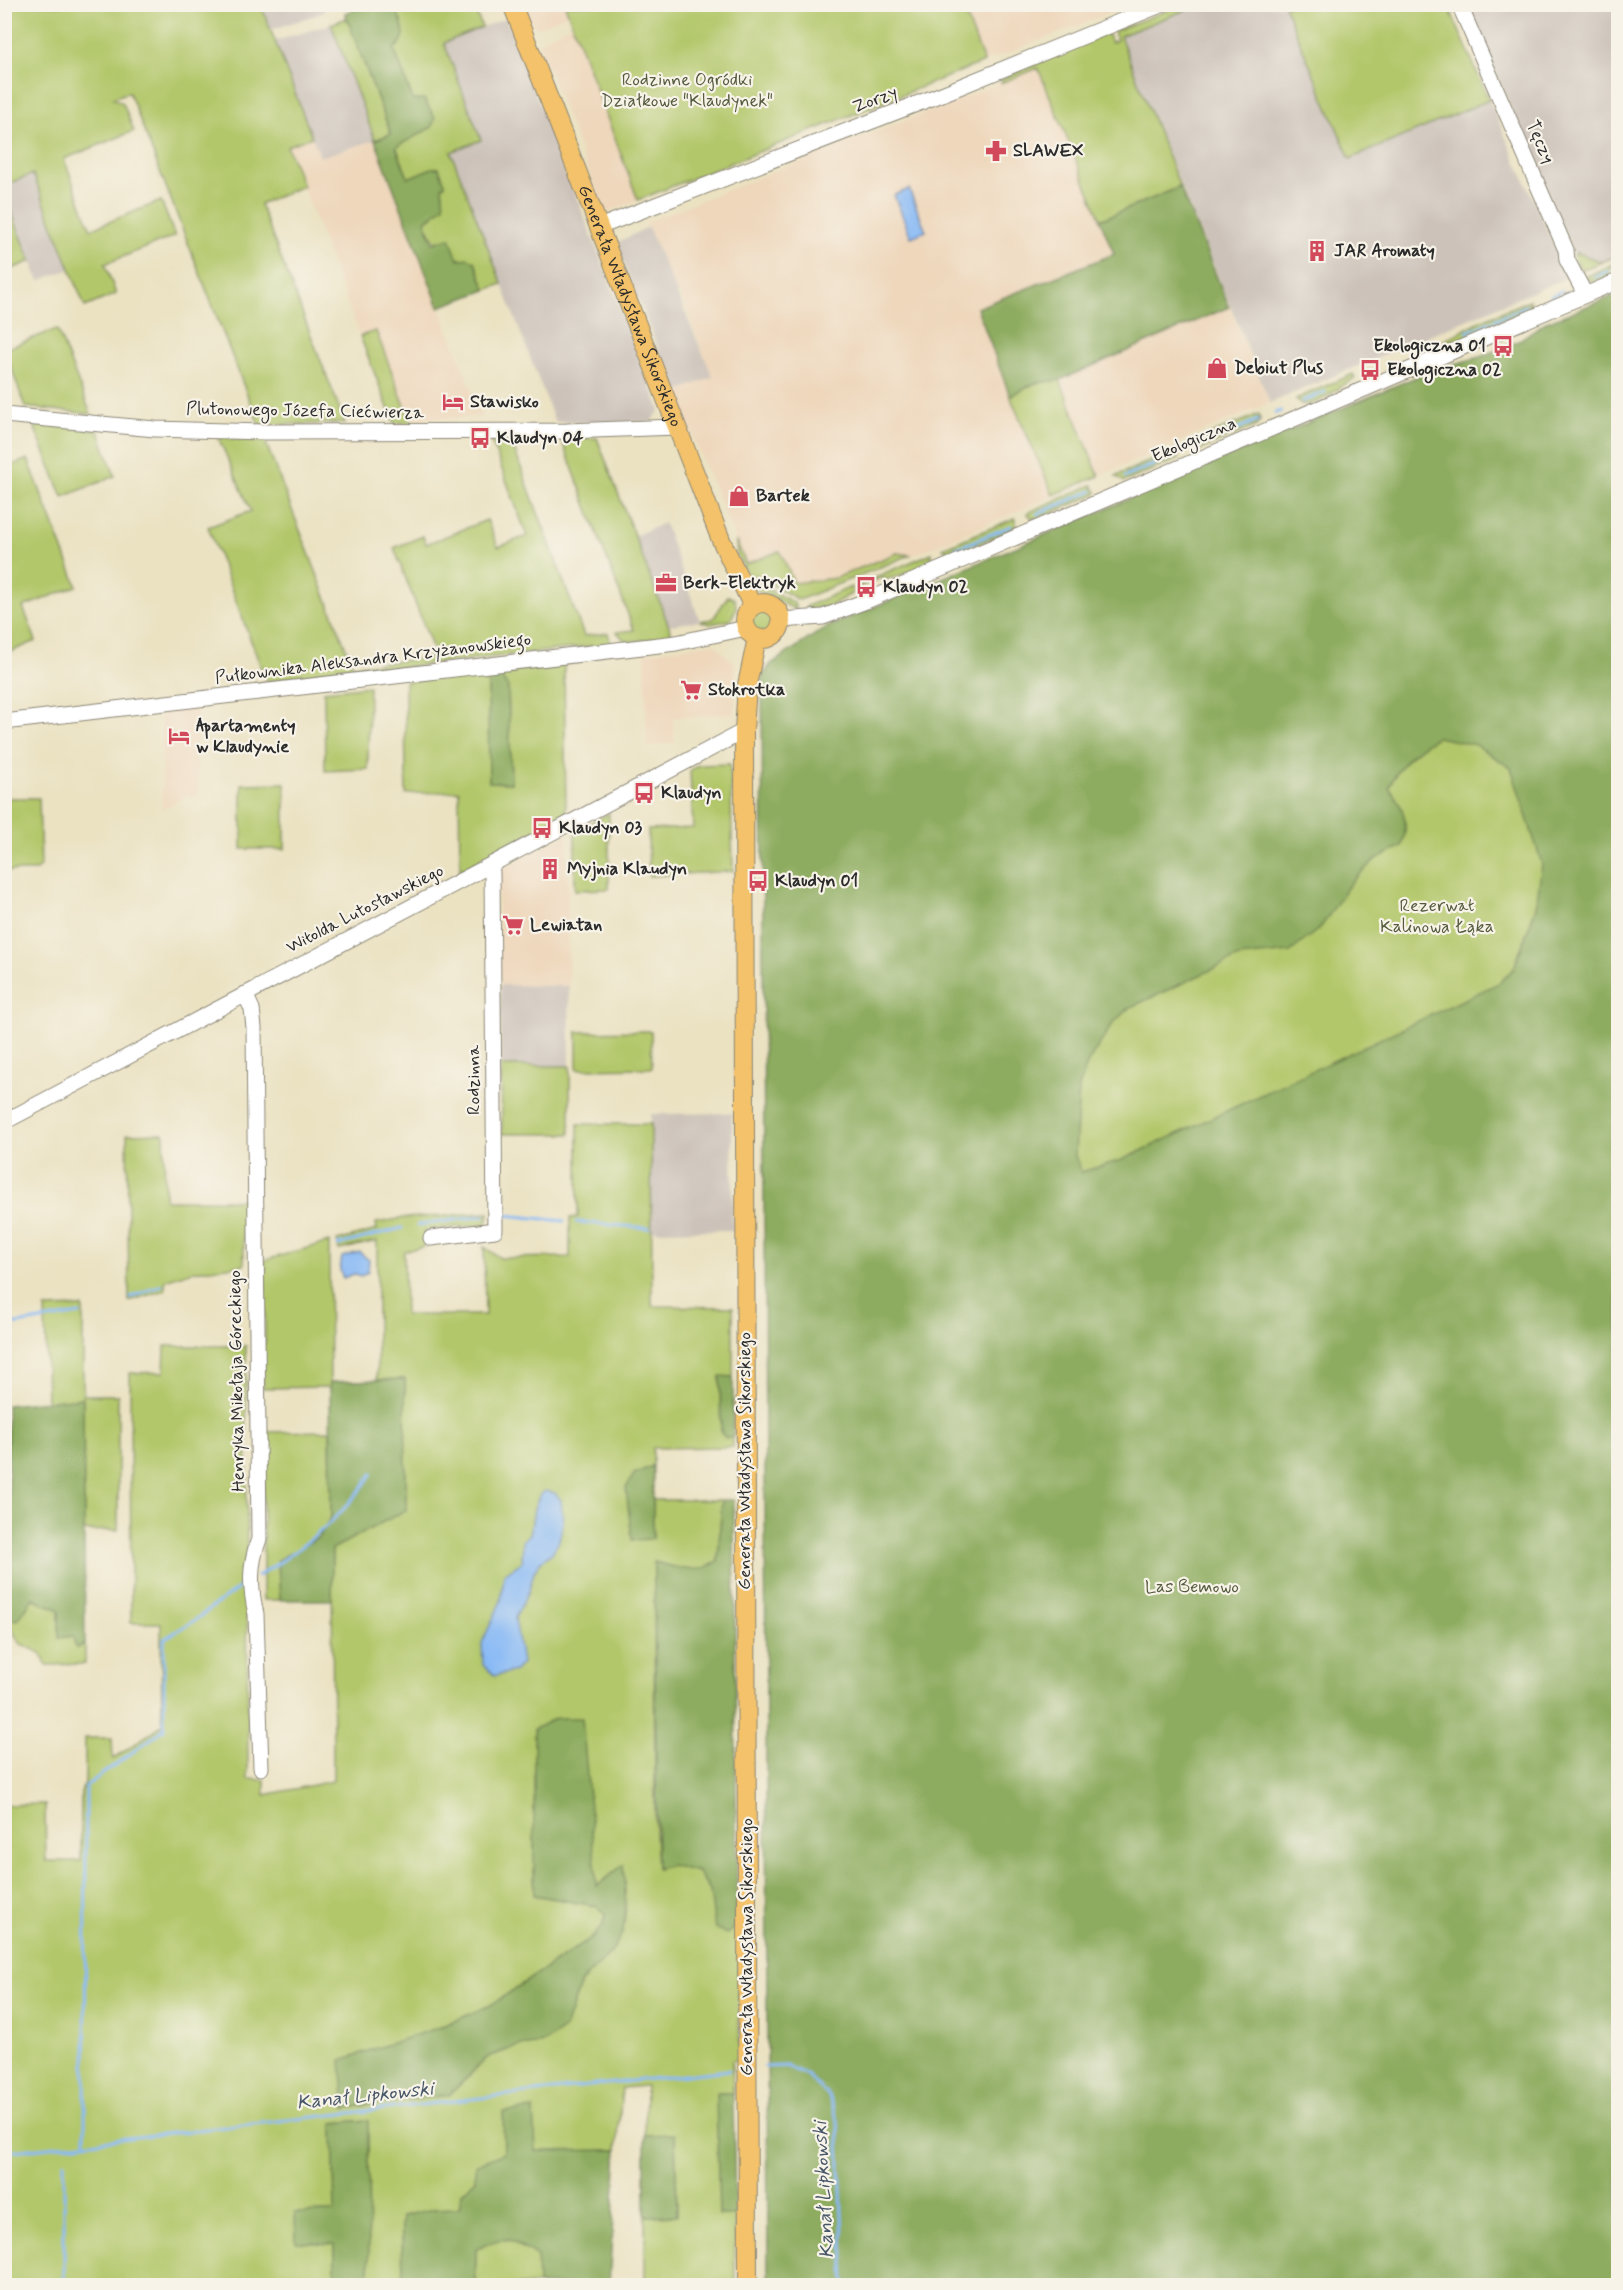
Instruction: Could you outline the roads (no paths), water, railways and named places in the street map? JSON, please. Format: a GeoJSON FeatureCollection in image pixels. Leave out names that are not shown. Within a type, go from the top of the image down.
{"type":"FeatureCollection","features":[{"type":"Feature","properties":{"kind":"main road","name":"Generała Władysława Sikorskiego"},"geometry":{"type":"LineString","coordinates":[[512,4],[721,540],[752,605]]}},
{"type":"Feature","properties":{"kind":"main road"},"geometry":{"type":"LineString","coordinates":[[769,603],[777,609],[781,620],[774,635],[768,639],[751,633],[745,616],[752,605],[769,603]]}},
{"type":"Feature","properties":{"kind":"main road","name":"Generała Władysława Sikorskiego"},"geometry":{"type":"LineString","coordinates":[[748,2286],[744,731],[751,633]]}},
{"type":"Feature","properties":{"kind":"street","name":"Zorzy"},"geometry":{"type":"LineString","coordinates":[[599,227],[937,96],[1163,4]]}},
{"type":"Feature","properties":{"kind":"street","name":"Tęczy"},"geometry":{"type":"LineString","coordinates":[[1459,4],[1566,250],[1567,260],[1585,294]]}},
{"type":"Feature","properties":{"kind":"street","name":"Ekologiczna"},"geometry":{"type":"LineString","coordinates":[[781,620],[823,617],[866,601],[1618,281]]}},
{"type":"Feature","properties":{"kind":"street","name":"Plutonowego Józefa Ciećwierza"},"geometry":{"type":"LineString","coordinates":[[4,415],[155,429],[264,432],[556,431],[677,427]]}},
{"type":"Feature","properties":{"kind":"street","name":"Pułkownika Aleksandra Krzyżanowskiego"},"geometry":{"type":"LineString","coordinates":[[4,722],[751,633]]}},
{"type":"Feature","properties":{"kind":"street","name":"Witolda Lutosławskiego"},"geometry":{"type":"LineString","coordinates":[[4,1122],[744,731]]}},
{"type":"Feature","properties":{"kind":"street","name":"Rodzinna"},"geometry":{"type":"LineString","coordinates":[[431,1238],[495,1230],[492,872],[489,867]]}},
{"type":"Feature","properties":{"kind":"street","name":"Henryka Mikołaja Góreckiego"},"geometry":{"type":"LineString","coordinates":[[245,994],[252,1009],[254,1028],[259,1539],[250,1568],[256,1614],[261,1768]]}},
{"type":"Feature","properties":{"kind":"water"},"geometry":{"type":"Polygon","coordinates":[[[909,189],[926,231],[911,237],[894,195],[909,189]]]}},
{"type":"Feature","properties":{"kind":"water"},"geometry":{"type":"Polygon","coordinates":[[[359,1252],[369,1260],[368,1272],[361,1276],[354,1274],[343,1278],[340,1270],[342,1257],[359,1252]]]}},
{"type":"Feature","properties":{"kind":"water"},"geometry":{"type":"Polygon","coordinates":[[[544,1491],[555,1493],[561,1500],[563,1522],[559,1541],[552,1553],[540,1562],[534,1572],[529,1591],[515,1618],[522,1663],[515,1671],[495,1676],[483,1665],[482,1643],[501,1601],[504,1574],[522,1562],[523,1540],[530,1534],[535,1506],[544,1491]]]}},
{"type":"Feature","properties":{"kind":"waterway"},"geometry":{"type":"LineString","coordinates":[[1595,277],[1608,271]]}},
{"type":"Feature","properties":{"kind":"waterway"},"geometry":{"type":"LineString","coordinates":[[1551,296],[1562,291]]}},
{"type":"Feature","properties":{"kind":"waterway"},"geometry":{"type":"LineString","coordinates":[[1467,332],[1526,306]]}},
{"type":"Feature","properties":{"kind":"waterway"},"geometry":{"type":"LineString","coordinates":[[1303,401],[1325,392]]}},
{"type":"Feature","properties":{"kind":"waterway"},"geometry":{"type":"LineString","coordinates":[[1275,413],[1281,411]]}},
{"type":"Feature","properties":{"kind":"waterway"},"geometry":{"type":"LineString","coordinates":[[1199,445],[1258,420]]}},
{"type":"Feature","properties":{"kind":"waterway"},"geometry":{"type":"LineString","coordinates":[[1125,477],[1176,455]]}},
{"type":"Feature","properties":{"kind":"waterway"},"geometry":{"type":"LineString","coordinates":[[1037,514],[1092,491]]}},
{"type":"Feature","properties":{"kind":"waterway"},"geometry":{"type":"LineString","coordinates":[[955,549],[1011,526]]}},
{"type":"Feature","properties":{"kind":"waterway"},"geometry":{"type":"LineString","coordinates":[[505,1215],[564,1221]]}},
{"type":"Feature","properties":{"kind":"waterway"},"geometry":{"type":"LineString","coordinates":[[418,1225],[484,1216]]}},
{"type":"Feature","properties":{"kind":"waterway"},"geometry":{"type":"LineString","coordinates":[[576,1222],[649,1228]]}},
{"type":"Feature","properties":{"kind":"waterway"},"geometry":{"type":"LineString","coordinates":[[338,1245],[402,1228]]}},
{"type":"Feature","properties":{"kind":"waterway"},"geometry":{"type":"LineString","coordinates":[[131,1297],[162,1285]]}},
{"type":"Feature","properties":{"kind":"waterway"},"geometry":{"type":"LineString","coordinates":[[10,1325],[80,1314]]}},
{"type":"Feature","properties":{"kind":"waterway"},"geometry":{"type":"LineString","coordinates":[[258,1576],[321,1531],[348,1504],[372,1474]]}},
{"type":"Feature","properties":{"kind":"waterway"},"geometry":{"type":"LineString","coordinates":[[85,2143],[86,1786],[164,1729],[164,1639],[195,1620],[244,1584]]}},
{"type":"Feature","properties":{"kind":"waterway","name":"Kanał Lipkowski"},"geometry":{"type":"LineString","coordinates":[[765,2067],[786,2066],[807,2075],[828,2095],[838,2121],[845,2286]]}},
{"type":"Feature","properties":{"kind":"waterway","name":"Kanał Lipkowski"},"geometry":{"type":"LineString","coordinates":[[4,2152],[729,2070]]}},
{"type":"Feature","properties":{"kind":"waterway"},"geometry":{"type":"LineString","coordinates":[[64,2162],[64,2286]]}},
{"type":"Feature","properties":{"kind":"place","name":"SLAWEX"},"geometry":{"type":"Point","coordinates":[996,151]}},
{"type":"Feature","properties":{"kind":"place","name":"JAR Aromaty"},"geometry":{"type":"Point","coordinates":[1317,251]}},
{"type":"Feature","properties":{"kind":"place","name":"Ekologiczna 01"},"geometry":{"type":"Point","coordinates":[1503,346]}},
{"type":"Feature","properties":{"kind":"place","name":"Debiut Plus"},"geometry":{"type":"Point","coordinates":[1217,368]}},
{"type":"Feature","properties":{"kind":"place","name":"Ekologiczna 02"},"geometry":{"type":"Point","coordinates":[1370,370]}},
{"type":"Feature","properties":{"kind":"place","name":"Stawisko"},"geometry":{"type":"Point","coordinates":[453,402]}},
{"type":"Feature","properties":{"kind":"place","name":"Klaudyn 04"},"geometry":{"type":"Point","coordinates":[480,438]}},
{"type":"Feature","properties":{"kind":"place","name":"Bartek"},"geometry":{"type":"Point","coordinates":[739,496]}},
{"type":"Feature","properties":{"kind":"place","name":"Berk-Elektryk"},"geometry":{"type":"Point","coordinates":[666,583]}},
{"type":"Feature","properties":{"kind":"place","name":"Klaudyn 02"},"geometry":{"type":"Point","coordinates":[866,587]}},
{"type":"Feature","properties":{"kind":"place","name":"Stokrotka"},"geometry":{"type":"Point","coordinates":[691,690]}},
{"type":"Feature","properties":{"kind":"place","name":"Apartamenty w Klaudynie"},"geometry":{"type":"Point","coordinates":[179,736]}},
{"type":"Feature","properties":{"kind":"place","name":"Klaudyn"},"geometry":{"type":"Point","coordinates":[644,793]}},
{"type":"Feature","properties":{"kind":"place","name":"Klaudyn 03"},"geometry":{"type":"Point","coordinates":[542,828]}},
{"type":"Feature","properties":{"kind":"place","name":"Myjnia Klaudyn"},"geometry":{"type":"Point","coordinates":[550,869]}},
{"type":"Feature","properties":{"kind":"place","name":"Klaudyn 01"},"geometry":{"type":"Point","coordinates":[758,881]}},
{"type":"Feature","properties":{"kind":"place","name":"Lewiatan"},"geometry":{"type":"Point","coordinates":[513,925]}},
{"type":"Feature","properties":{"kind":"park label","name":"Rodzinne Ogródki Działkowe \"Klaudynek\""},"geometry":{"type":"Point","coordinates":[687,90]}},
{"type":"Feature","properties":{"kind":"park label","name":"Rezerwat Kalinowa Łąka"},"geometry":{"type":"Point","coordinates":[1437,916]}},
{"type":"Feature","properties":{"kind":"park label","name":"Las Bemowo"},"geometry":{"type":"Point","coordinates":[1192,1587]}}]}
